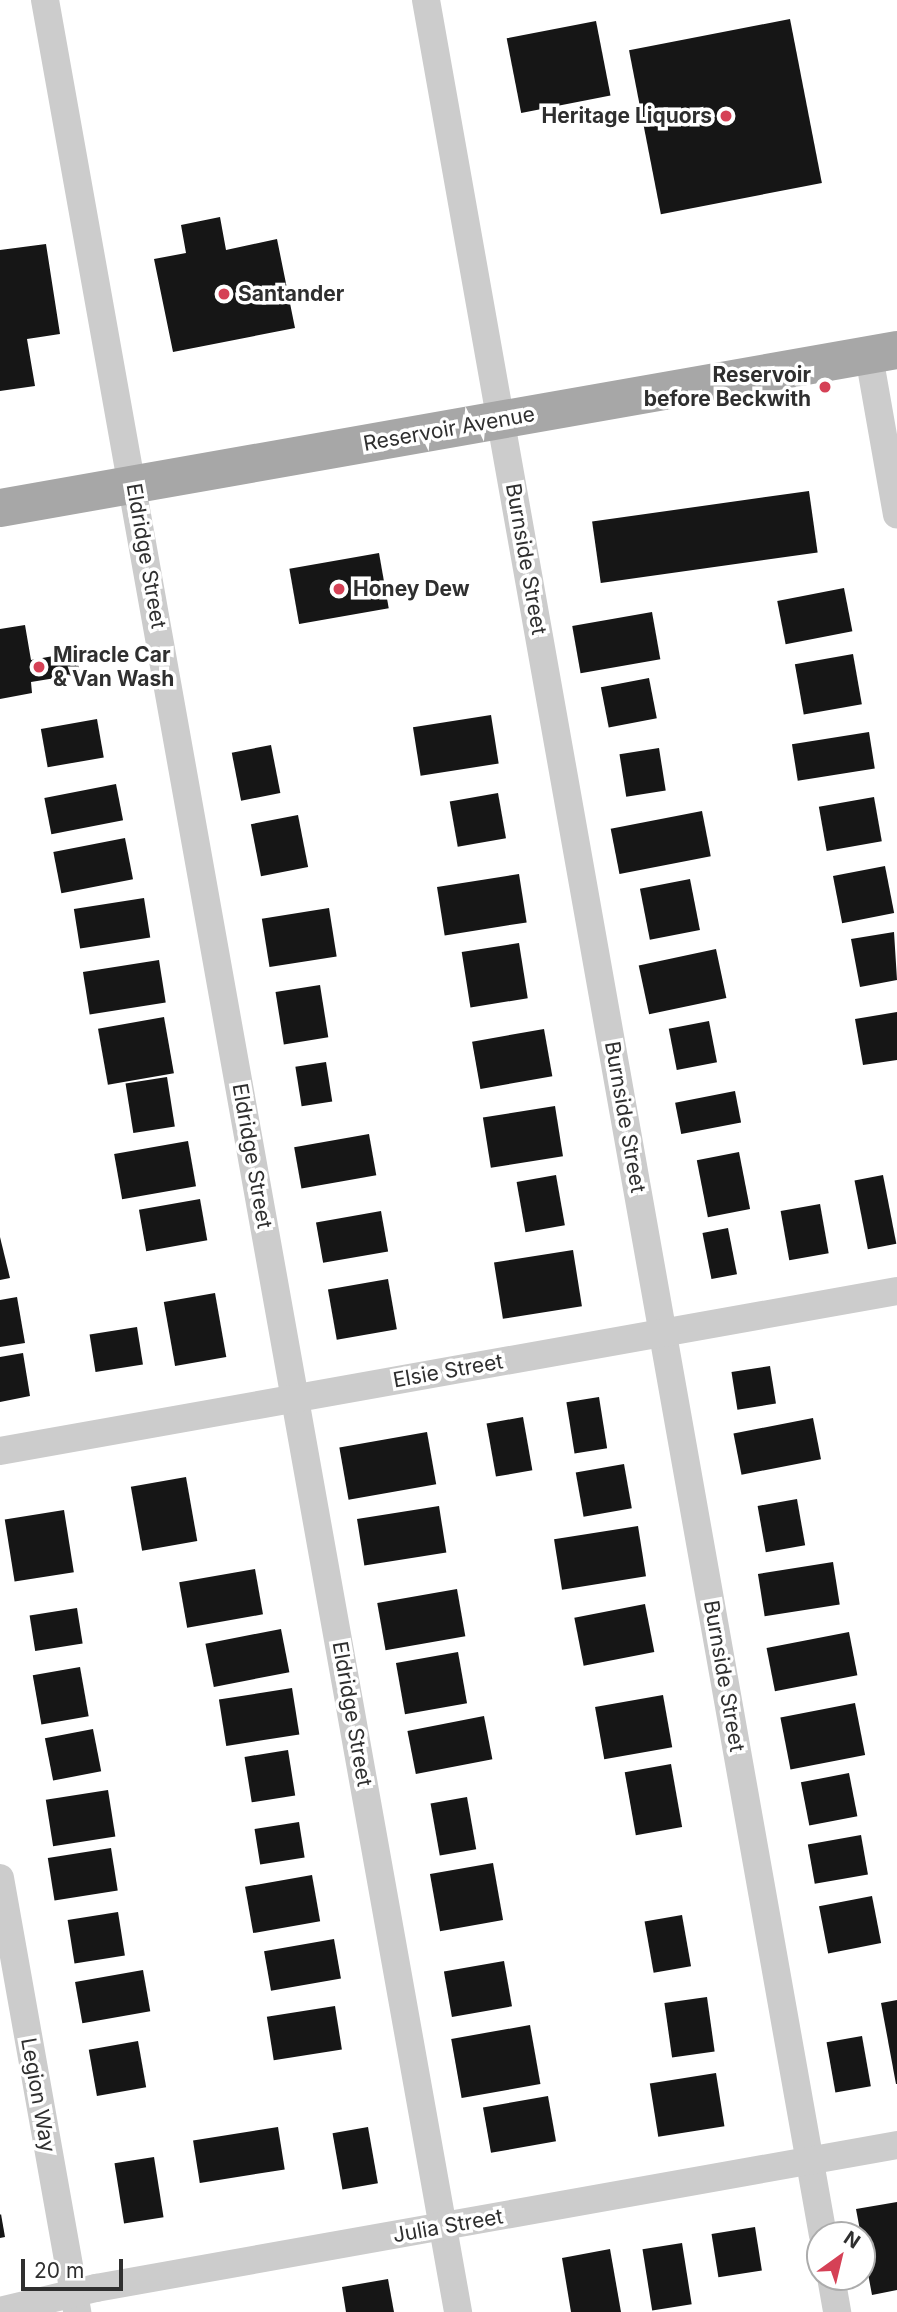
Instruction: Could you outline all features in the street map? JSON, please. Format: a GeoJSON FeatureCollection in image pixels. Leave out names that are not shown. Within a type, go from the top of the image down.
{"type":"FeatureCollection","features":[{"type":"Feature","properties":{"kind":"main road","name":"Reservoir Avenue"},"geometry":{"type":"LineString","coordinates":[[0,508],[883,353]]}},
{"type":"Feature","properties":{"kind":"street","name":"Eldridge Street"},"geometry":{"type":"LineString","coordinates":[[45,0],[458,2312]]}},
{"type":"Feature","properties":{"kind":"street","name":"Burnside Street"},"geometry":{"type":"LineString","coordinates":[[426,0],[821,2221]]}},
{"type":"Feature","properties":{"kind":"street"},"geometry":{"type":"LineString","coordinates":[[883,353],[897,515]]}},
{"type":"Feature","properties":{"kind":"street","name":"Elsie Street"},"geometry":{"type":"LineString","coordinates":[[0,1451],[897,1291]]}},
{"type":"Feature","properties":{"kind":"street","name":"Legion Way"},"geometry":{"type":"LineString","coordinates":[[0,1878],[75,2303]]}},
{"type":"Feature","properties":{"kind":"street","name":"Julia Street"},"geometry":{"type":"LineString","coordinates":[[0,2311],[75,2303],[443,2227],[897,2146]]}},
{"type":"Feature","properties":{"kind":"street"},"geometry":{"type":"LineString","coordinates":[[833,2291],[837,2312]]}},
{"type":"Feature","properties":{"kind":"building","name":"Heritage Liquors"},"geometry":{"type":"Polygon","coordinates":[[[790,19],[822,183],[661,214],[629,50],[790,19]]]}},
{"type":"Feature","properties":{"kind":"building"},"geometry":{"type":"Polygon","coordinates":[[[596,21],[611,96],[521,113],[507,38],[596,21]]]}},
{"type":"Feature","properties":{"kind":"building","name":"Santander"},"geometry":{"type":"Polygon","coordinates":[[[220,217],[226,250],[277,239],[295,328],[173,352],[154,259],[186,253],[181,225],[220,217]]]}},
{"type":"Feature","properties":{"kind":"building"},"geometry":{"type":"Polygon","coordinates":[[[46,244],[60,334],[27,339],[35,386],[0,391],[0,250],[46,244]]]}},
{"type":"Feature","properties":{"kind":"building"},"geometry":{"type":"Polygon","coordinates":[[[809,491],[818,552],[601,583],[592,521],[809,491]]]}},
{"type":"Feature","properties":{"kind":"building","name":"Honey Dew"},"geometry":{"type":"Polygon","coordinates":[[[379,553],[389,608],[299,624],[289,569],[379,553]]]}},
{"type":"Feature","properties":{"kind":"building"},"geometry":{"type":"Polygon","coordinates":[[[844,588],[852,631],[786,644],[777,601],[844,588]]]}},
{"type":"Feature","properties":{"kind":"building"},"geometry":{"type":"Polygon","coordinates":[[[652,612],[660,659],[581,673],[572,626],[652,612]]]}},
{"type":"Feature","properties":{"kind":"building","name":"Miracle Car & Van Wash"},"geometry":{"type":"Polygon","coordinates":[[[25,625],[31,660],[76,652],[80,674],[31,682],[32,693],[0,699],[0,629],[25,625]]]}},
{"type":"Feature","properties":{"kind":"building"},"geometry":{"type":"Polygon","coordinates":[[[853,654],[862,704],[804,714],[795,664],[853,654]]]}},
{"type":"Feature","properties":{"kind":"building"},"geometry":{"type":"Polygon","coordinates":[[[649,678],[657,718],[609,728],[601,687],[649,678]]]}},
{"type":"Feature","properties":{"kind":"building"},"geometry":{"type":"Polygon","coordinates":[[[491,715],[499,763],[421,776],[413,727],[491,715]]]}},
{"type":"Feature","properties":{"kind":"building"},"geometry":{"type":"Polygon","coordinates":[[[97,719],[104,757],[48,767],[41,729],[97,719]]]}},
{"type":"Feature","properties":{"kind":"building"},"geometry":{"type":"Polygon","coordinates":[[[869,732],[875,769],[798,781],[792,744],[869,732]]]}},
{"type":"Feature","properties":{"kind":"building"},"geometry":{"type":"Polygon","coordinates":[[[271,745],[280,793],[241,801],[232,753],[271,745]]]}},
{"type":"Feature","properties":{"kind":"building"},"geometry":{"type":"Polygon","coordinates":[[[659,748],[666,790],[626,797],[619,754],[659,748]]]}},
{"type":"Feature","properties":{"kind":"building"},"geometry":{"type":"Polygon","coordinates":[[[116,784],[123,820],[51,834],[44,798],[116,784]]]}},
{"type":"Feature","properties":{"kind":"building"},"geometry":{"type":"Polygon","coordinates":[[[498,793],[506,838],[458,847],[450,802],[498,793]]]}},
{"type":"Feature","properties":{"kind":"building"},"geometry":{"type":"Polygon","coordinates":[[[874,797],[882,841],[827,851],[819,807],[874,797]]]}},
{"type":"Feature","properties":{"kind":"building"},"geometry":{"type":"Polygon","coordinates":[[[702,811],[711,856],[619,874],[611,829],[702,811]]]}},
{"type":"Feature","properties":{"kind":"building"},"geometry":{"type":"Polygon","coordinates":[[[298,815],[308,867],[261,876],[251,824],[298,815]]]}},
{"type":"Feature","properties":{"kind":"building"},"geometry":{"type":"Polygon","coordinates":[[[125,838],[133,879],[61,893],[53,852],[125,838]]]}},
{"type":"Feature","properties":{"kind":"building"},"geometry":{"type":"Polygon","coordinates":[[[885,866],[894,913],[842,923],[833,876],[885,866]]]}},
{"type":"Feature","properties":{"kind":"building"},"geometry":{"type":"Polygon","coordinates":[[[519,874],[527,922],[445,935],[437,887],[519,874]]]}},
{"type":"Feature","properties":{"kind":"building"},"geometry":{"type":"Polygon","coordinates":[[[690,879],[700,930],[650,940],[640,889],[690,879]]]}},
{"type":"Feature","properties":{"kind":"building"},"geometry":{"type":"Polygon","coordinates":[[[144,898],[150,938],[80,949],[74,909],[144,898]]]}},
{"type":"Feature","properties":{"kind":"building"},"geometry":{"type":"Polygon","coordinates":[[[329,908],[337,956],[270,967],[262,919],[329,908]]]}},
{"type":"Feature","properties":{"kind":"building"},"geometry":{"type":"Polygon","coordinates":[[[894,932],[897,980],[860,987],[851,939],[894,932]]]}},
{"type":"Feature","properties":{"kind":"building"},"geometry":{"type":"Polygon","coordinates":[[[519,943],[528,998],[470,1007],[462,952],[519,943]]]}},
{"type":"Feature","properties":{"kind":"building"},"geometry":{"type":"Polygon","coordinates":[[[716,949],[726,998],[649,1014],[639,965],[716,949]]]}},
{"type":"Feature","properties":{"kind":"building"},"geometry":{"type":"Polygon","coordinates":[[[159,960],[166,1002],[90,1015],[83,972],[159,960]]]}},
{"type":"Feature","properties":{"kind":"building"},"geometry":{"type":"Polygon","coordinates":[[[320,985],[328,1037],[284,1044],[276,992],[320,985]]]}},
{"type":"Feature","properties":{"kind":"building"},"geometry":{"type":"Polygon","coordinates":[[[897,1012],[897,1060],[863,1065],[855,1019],[897,1012]]]}},
{"type":"Feature","properties":{"kind":"building"},"geometry":{"type":"Polygon","coordinates":[[[164,1017],[174,1073],[108,1085],[98,1029],[164,1017]]]}},
{"type":"Feature","properties":{"kind":"building"},"geometry":{"type":"Polygon","coordinates":[[[709,1021],[717,1062],[677,1070],[669,1029],[709,1021]]]}},
{"type":"Feature","properties":{"kind":"building"},"geometry":{"type":"Polygon","coordinates":[[[544,1029],[552,1076],[480,1089],[472,1042],[544,1029]]]}},
{"type":"Feature","properties":{"kind":"building"},"geometry":{"type":"Polygon","coordinates":[[[326,1062],[332,1102],[302,1106],[295,1067],[326,1062]]]}},
{"type":"Feature","properties":{"kind":"building"},"geometry":{"type":"Polygon","coordinates":[[[167,1077],[175,1126],[133,1133],[126,1084],[167,1077]]]}},
{"type":"Feature","properties":{"kind":"building"},"geometry":{"type":"Polygon","coordinates":[[[735,1091],[741,1122],[681,1134],[675,1103],[735,1091]]]}},
{"type":"Feature","properties":{"kind":"building"},"geometry":{"type":"Polygon","coordinates":[[[555,1106],[563,1156],[491,1168],[483,1117],[555,1106]]]}},
{"type":"Feature","properties":{"kind":"building"},"geometry":{"type":"Polygon","coordinates":[[[369,1134],[376,1175],[301,1189],[294,1147],[369,1134]]]}},
{"type":"Feature","properties":{"kind":"building"},"geometry":{"type":"Polygon","coordinates":[[[188,1141],[196,1186],[122,1199],[114,1154],[188,1141]]]}},
{"type":"Feature","properties":{"kind":"building"},"geometry":{"type":"Polygon","coordinates":[[[739,1152],[750,1209],[708,1217],[697,1160],[739,1152]]]}},
{"type":"Feature","properties":{"kind":"building"},"geometry":{"type":"Polygon","coordinates":[[[556,1175],[565,1225],[525,1232],[517,1182],[556,1175]]]}},
{"type":"Feature","properties":{"kind":"building"},"geometry":{"type":"Polygon","coordinates":[[[883,1175],[896,1244],[868,1249],[855,1181],[883,1175]]]}},
{"type":"Feature","properties":{"kind":"building"},"geometry":{"type":"Polygon","coordinates":[[[200,1199],[207,1240],[146,1251],[139,1210],[200,1199]]]}},
{"type":"Feature","properties":{"kind":"building"},"geometry":{"type":"Polygon","coordinates":[[[820,1204],[829,1253],[789,1260],[781,1211],[820,1204]]]}},
{"type":"Feature","properties":{"kind":"building"},"geometry":{"type":"Polygon","coordinates":[[[381,1211],[388,1251],[323,1263],[316,1222],[381,1211]]]}},
{"type":"Feature","properties":{"kind":"building"},"geometry":{"type":"Polygon","coordinates":[[[728,1228],[737,1274],[711,1279],[702,1233],[728,1228]]]}},
{"type":"Feature","properties":{"kind":"building"},"geometry":{"type":"Polygon","coordinates":[[[0,1237],[10,1278],[0,1280],[0,1237]]]}},
{"type":"Feature","properties":{"kind":"building"},"geometry":{"type":"Polygon","coordinates":[[[573,1250],[582,1306],[503,1319],[494,1263],[573,1250]]]}},
{"type":"Feature","properties":{"kind":"building"},"geometry":{"type":"Polygon","coordinates":[[[388,1279],[397,1329],[337,1340],[328,1290],[388,1279]]]}},
{"type":"Feature","properties":{"kind":"building"},"geometry":{"type":"Polygon","coordinates":[[[215,1293],[226,1357],[175,1366],[164,1302],[215,1293]]]}},
{"type":"Feature","properties":{"kind":"building"},"geometry":{"type":"Polygon","coordinates":[[[17,1297],[25,1343],[0,1347],[0,1300],[17,1297]]]}},
{"type":"Feature","properties":{"kind":"building"},"geometry":{"type":"Polygon","coordinates":[[[137,1327],[143,1365],[96,1372],[90,1335],[137,1327]]]}},
{"type":"Feature","properties":{"kind":"building"},"geometry":{"type":"Polygon","coordinates":[[[23,1353],[30,1396],[0,1402],[0,1357],[23,1353]]]}},
{"type":"Feature","properties":{"kind":"building"},"geometry":{"type":"Polygon","coordinates":[[[770,1366],[776,1404],[737,1410],[731,1372],[770,1366]]]}},
{"type":"Feature","properties":{"kind":"building"},"geometry":{"type":"Polygon","coordinates":[[[599,1397],[607,1448],[575,1454],[566,1402],[599,1397]]]}},
{"type":"Feature","properties":{"kind":"building"},"geometry":{"type":"Polygon","coordinates":[[[523,1417],[532,1470],[496,1477],[487,1423],[523,1417]]]}},
{"type":"Feature","properties":{"kind":"building"},"geometry":{"type":"Polygon","coordinates":[[[813,1418],[821,1459],[742,1475],[733,1433],[813,1418]]]}},
{"type":"Feature","properties":{"kind":"building"},"geometry":{"type":"Polygon","coordinates":[[[427,1432],[436,1484],[349,1500],[339,1447],[427,1432]]]}},
{"type":"Feature","properties":{"kind":"building"},"geometry":{"type":"Polygon","coordinates":[[[624,1464],[632,1508],[584,1517],[576,1473],[624,1464]]]}},
{"type":"Feature","properties":{"kind":"building"},"geometry":{"type":"Polygon","coordinates":[[[186,1477],[197,1541],[142,1551],[131,1487],[186,1477]]]}},
{"type":"Feature","properties":{"kind":"building"},"geometry":{"type":"Polygon","coordinates":[[[797,1499],[805,1545],[766,1552],[758,1506],[797,1499]]]}},
{"type":"Feature","properties":{"kind":"building"},"geometry":{"type":"Polygon","coordinates":[[[439,1506],[446,1552],[364,1565],[357,1519],[439,1506]]]}},
{"type":"Feature","properties":{"kind":"building"},"geometry":{"type":"Polygon","coordinates":[[[64,1510],[74,1572],[15,1582],[5,1519],[64,1510]]]}},
{"type":"Feature","properties":{"kind":"building"},"geometry":{"type":"Polygon","coordinates":[[[638,1526],[646,1576],[562,1590],[554,1539],[638,1526]]]}},
{"type":"Feature","properties":{"kind":"building"},"geometry":{"type":"Polygon","coordinates":[[[833,1562],[840,1604],[765,1616],[758,1574],[833,1562]]]}},
{"type":"Feature","properties":{"kind":"building"},"geometry":{"type":"Polygon","coordinates":[[[255,1569],[263,1614],[187,1628],[179,1582],[255,1569]]]}},
{"type":"Feature","properties":{"kind":"building"},"geometry":{"type":"Polygon","coordinates":[[[457,1589],[465,1636],[386,1650],[377,1603],[457,1589]]]}},
{"type":"Feature","properties":{"kind":"building"},"geometry":{"type":"Polygon","coordinates":[[[645,1604],[654,1652],[584,1666],[574,1618],[645,1604]]]}},
{"type":"Feature","properties":{"kind":"building"},"geometry":{"type":"Polygon","coordinates":[[[77,1608],[83,1644],[35,1651],[30,1616],[77,1608]]]}},
{"type":"Feature","properties":{"kind":"building"},"geometry":{"type":"Polygon","coordinates":[[[281,1629],[289,1672],[214,1687],[205,1644],[281,1629]]]}},
{"type":"Feature","properties":{"kind":"building"},"geometry":{"type":"Polygon","coordinates":[[[849,1632],[857,1675],[775,1691],[767,1648],[849,1632]]]}},
{"type":"Feature","properties":{"kind":"building"},"geometry":{"type":"Polygon","coordinates":[[[458,1652],[467,1703],[405,1714],[396,1663],[458,1652]]]}},
{"type":"Feature","properties":{"kind":"building"},"geometry":{"type":"Polygon","coordinates":[[[80,1667],[89,1716],[41,1725],[33,1675],[80,1667]]]}},
{"type":"Feature","properties":{"kind":"building"},"geometry":{"type":"Polygon","coordinates":[[[292,1688],[299,1734],[226,1746],[219,1700],[292,1688]]]}},
{"type":"Feature","properties":{"kind":"building"},"geometry":{"type":"Polygon","coordinates":[[[663,1695],[672,1747],[604,1759],[595,1707],[663,1695]]]}},
{"type":"Feature","properties":{"kind":"building"},"geometry":{"type":"Polygon","coordinates":[[[855,1703],[865,1755],[791,1770],[780,1718],[855,1703]]]}},
{"type":"Feature","properties":{"kind":"building"},"geometry":{"type":"Polygon","coordinates":[[[484,1716],[492,1759],[416,1774],[407,1731],[484,1716]]]}},
{"type":"Feature","properties":{"kind":"building"},"geometry":{"type":"Polygon","coordinates":[[[93,1729],[101,1771],[53,1781],[45,1738],[93,1729]]]}},
{"type":"Feature","properties":{"kind":"building"},"geometry":{"type":"Polygon","coordinates":[[[288,1750],[295,1795],[252,1802],[245,1757],[288,1750]]]}},
{"type":"Feature","properties":{"kind":"building"},"geometry":{"type":"Polygon","coordinates":[[[671,1764],[682,1827],[636,1835],[625,1772],[671,1764]]]}},
{"type":"Feature","properties":{"kind":"building"},"geometry":{"type":"Polygon","coordinates":[[[849,1773],[857,1816],[809,1826],[801,1782],[849,1773]]]}},
{"type":"Feature","properties":{"kind":"building"},"geometry":{"type":"Polygon","coordinates":[[[108,1790],[115,1836],[53,1846],[46,1800],[108,1790]]]}},
{"type":"Feature","properties":{"kind":"building"},"geometry":{"type":"Polygon","coordinates":[[[467,1797],[476,1849],[440,1856],[431,1803],[467,1797]]]}},
{"type":"Feature","properties":{"kind":"building"},"geometry":{"type":"Polygon","coordinates":[[[299,1822],[305,1858],[260,1865],[255,1829],[299,1822]]]}},
{"type":"Feature","properties":{"kind":"building"},"geometry":{"type":"Polygon","coordinates":[[[861,1835],[868,1874],[815,1884],[808,1844],[861,1835]]]}},
{"type":"Feature","properties":{"kind":"building"},"geometry":{"type":"Polygon","coordinates":[[[111,1848],[118,1890],[55,1900],[48,1858],[111,1848]]]}},
{"type":"Feature","properties":{"kind":"building"},"geometry":{"type":"Polygon","coordinates":[[[493,1863],[503,1920],[440,1931],[430,1874],[493,1863]]]}},
{"type":"Feature","properties":{"kind":"building"},"geometry":{"type":"Polygon","coordinates":[[[312,1875],[320,1921],[253,1933],[245,1887],[312,1875]]]}},
{"type":"Feature","properties":{"kind":"building"},"geometry":{"type":"Polygon","coordinates":[[[872,1896],[881,1943],[828,1953],[819,1906],[872,1896]]]}},
{"type":"Feature","properties":{"kind":"building"},"geometry":{"type":"Polygon","coordinates":[[[118,1912],[125,1955],[75,1963],[68,1920],[118,1912]]]}},
{"type":"Feature","properties":{"kind":"building"},"geometry":{"type":"Polygon","coordinates":[[[682,1915],[691,1966],[654,1973],[645,1922],[682,1915]]]}},
{"type":"Feature","properties":{"kind":"building"},"geometry":{"type":"Polygon","coordinates":[[[334,1939],[341,1978],[271,1991],[264,1951],[334,1939]]]}},
{"type":"Feature","properties":{"kind":"building"},"geometry":{"type":"Polygon","coordinates":[[[504,1961],[512,2006],[452,2017],[444,1972],[504,1961]]]}},
{"type":"Feature","properties":{"kind":"building"},"geometry":{"type":"Polygon","coordinates":[[[143,1970],[150,2011],[82,2023],[75,1982],[143,1970]]]}},
{"type":"Feature","properties":{"kind":"building"},"geometry":{"type":"Polygon","coordinates":[[[707,1997],[715,2051],[672,2057],[664,2003],[707,1997]]]}},
{"type":"Feature","properties":{"kind":"building"},"geometry":{"type":"Polygon","coordinates":[[[897,2000],[897,2084],[896,2084],[881,2003],[897,2000]]]}},
{"type":"Feature","properties":{"kind":"building"},"geometry":{"type":"Polygon","coordinates":[[[335,2006],[342,2049],[274,2060],[267,2017],[335,2006]]]}},
{"type":"Feature","properties":{"kind":"building"},"geometry":{"type":"Polygon","coordinates":[[[530,2025],[540,2084],[462,2098],[451,2039],[530,2025]]]}},
{"type":"Feature","properties":{"kind":"building"},"geometry":{"type":"Polygon","coordinates":[[[862,2036],[871,2086],[835,2092],[827,2042],[862,2036]]]}},
{"type":"Feature","properties":{"kind":"building"},"geometry":{"type":"Polygon","coordinates":[[[138,2041],[146,2087],[97,2096],[89,2050],[138,2041]]]}},
{"type":"Feature","properties":{"kind":"building"},"geometry":{"type":"Polygon","coordinates":[[[716,2073],[724,2126],[658,2137],[650,2083],[716,2073]]]}},
{"type":"Feature","properties":{"kind":"building"},"geometry":{"type":"Polygon","coordinates":[[[548,2096],[556,2141],[491,2153],[483,2107],[548,2096]]]}},
{"type":"Feature","properties":{"kind":"building"},"geometry":{"type":"Polygon","coordinates":[[[278,2127],[285,2169],[200,2183],[193,2140],[278,2127]]]}},
{"type":"Feature","properties":{"kind":"building"},"geometry":{"type":"Polygon","coordinates":[[[368,2127],[378,2183],[342,2189],[333,2133],[368,2127]]]}},
{"type":"Feature","properties":{"kind":"building"},"geometry":{"type":"Polygon","coordinates":[[[154,2157],[164,2217],[124,2224],[114,2163],[154,2157]]]}},
{"type":"Feature","properties":{"kind":"building"},"geometry":{"type":"Polygon","coordinates":[[[897,2202],[897,2290],[872,2295],[871,2291],[876,2291],[876,2221],[858,2221],[856,2209],[897,2202]]]}},
{"type":"Feature","properties":{"kind":"building"},"geometry":{"type":"Polygon","coordinates":[[[0,2215],[5,2237],[0,2238],[0,2215]]]}},
{"type":"Feature","properties":{"kind":"building"},"geometry":{"type":"Polygon","coordinates":[[[755,2227],[762,2270],[718,2277],[712,2234],[755,2227]]]}},
{"type":"Feature","properties":{"kind":"building"},"geometry":{"type":"Polygon","coordinates":[[[682,2243],[692,2304],[652,2310],[642,2249],[682,2243]]]}},
{"type":"Feature","properties":{"kind":"building"},"geometry":{"type":"Polygon","coordinates":[[[610,2249],[621,2312],[571,2312],[562,2258],[610,2249]]]}},
{"type":"Feature","properties":{"kind":"building"},"geometry":{"type":"Polygon","coordinates":[[[388,2279],[394,2312],[346,2312],[342,2287],[388,2279]]]}},
{"type":"Feature","properties":{"kind":"place","name":"Heritage Liquors"},"geometry":{"type":"Point","coordinates":[726,116]}},
{"type":"Feature","properties":{"kind":"place","name":"Santander"},"geometry":{"type":"Point","coordinates":[224,294]}},
{"type":"Feature","properties":{"kind":"place","name":"Reservoir before Beckwith"},"geometry":{"type":"Point","coordinates":[825,387]}},
{"type":"Feature","properties":{"kind":"place","name":"Honey Dew"},"geometry":{"type":"Point","coordinates":[339,589]}},
{"type":"Feature","properties":{"kind":"place","name":"Miracle Car & Van Wash"},"geometry":{"type":"Point","coordinates":[39,667]}}]}
